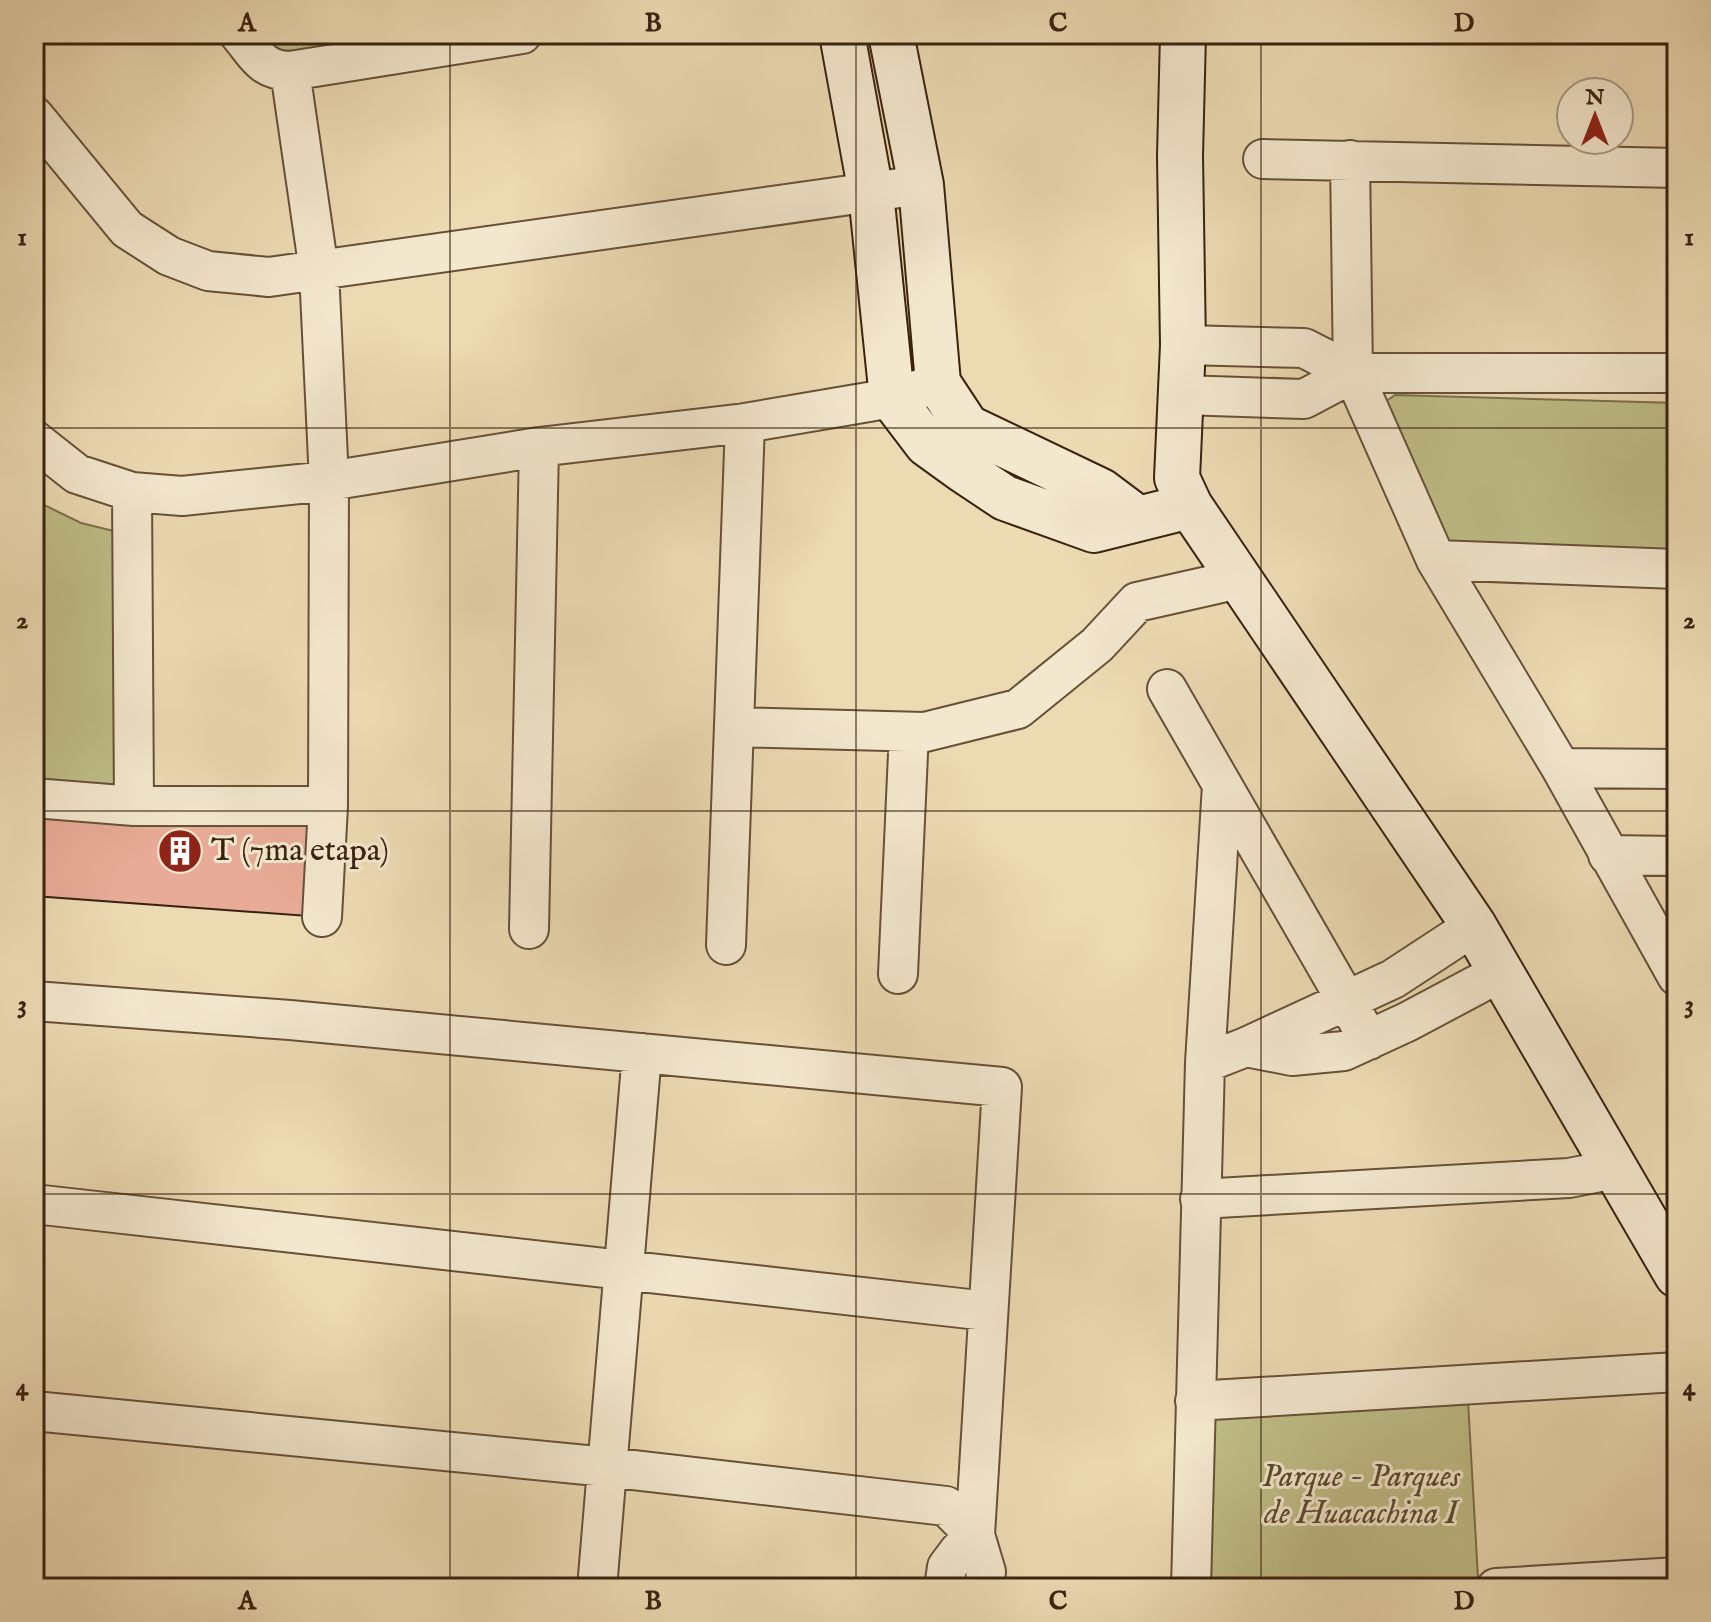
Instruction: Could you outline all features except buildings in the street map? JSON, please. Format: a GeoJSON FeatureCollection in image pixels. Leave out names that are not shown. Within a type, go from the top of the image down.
{"type":"FeatureCollection","features":[{"type":"Feature","properties":{"kind":"street"},"geometry":{"type":"LineString","coordinates":[[239,34],[264,64],[275,70],[290,71],[522,34]]}},
{"type":"Feature","properties":{"kind":"street"},"geometry":{"type":"LineString","coordinates":[[842,34],[871,193],[892,398],[927,444],[1005,498],[1094,530],[1190,506]]}},
{"type":"Feature","properties":{"kind":"street"},"geometry":{"type":"LineString","coordinates":[[891,34],[921,185],[938,383],[967,427],[1101,491],[1137,518]]}},
{"type":"Feature","properties":{"kind":"street"},"geometry":{"type":"LineString","coordinates":[[1183,34],[1180,156],[1183,345],[1177,478],[1190,506],[1474,926],[1677,1275]]}},
{"type":"Feature","properties":{"kind":"street"},"geometry":{"type":"LineString","coordinates":[[290,71],[319,271],[329,481],[328,806],[322,917]]}},
{"type":"Feature","properties":{"kind":"street"},"geometry":{"type":"LineString","coordinates":[[34,116],[127,229],[169,256],[208,271],[269,277],[921,185]]}},
{"type":"Feature","properties":{"kind":"street"},"geometry":{"type":"LineString","coordinates":[[1263,159],[1677,168]]}},
{"type":"Feature","properties":{"kind":"street"},"geometry":{"type":"LineString","coordinates":[[1350,160],[1353,373],[1436,560],[1561,768],[1677,976]]}},
{"type":"Feature","properties":{"kind":"street"},"geometry":{"type":"LineString","coordinates":[[1183,345],[1304,348],[1353,373],[1677,373]]}},
{"type":"Feature","properties":{"kind":"street"},"geometry":{"type":"LineString","coordinates":[[1182,395],[1304,399],[1353,373]]}},
{"type":"Feature","properties":{"kind":"street"},"geometry":{"type":"LineString","coordinates":[[34,440],[77,474],[132,492],[182,496],[329,481],[539,447],[745,423],[892,398],[938,383]]}},
{"type":"Feature","properties":{"kind":"street"},"geometry":{"type":"LineString","coordinates":[[726,945],[745,423]]}},
{"type":"Feature","properties":{"kind":"street"},"geometry":{"type":"LineString","coordinates":[[529,929],[539,447]]}},
{"type":"Feature","properties":{"kind":"street"},"geometry":{"type":"LineString","coordinates":[[132,492],[134,806]]}},
{"type":"Feature","properties":{"kind":"street"},"geometry":{"type":"LineString","coordinates":[[1436,560],[1677,569]]}},
{"type":"Feature","properties":{"kind":"street"},"geometry":{"type":"LineString","coordinates":[[734,727],[925,732],[1018,709],[1097,645],[1137,602],[1239,579]]}},
{"type":"Feature","properties":{"kind":"street"},"geometry":{"type":"LineString","coordinates":[[1167,689],[1369,1040]]}},
{"type":"Feature","properties":{"kind":"street"},"geometry":{"type":"LineString","coordinates":[[898,974],[909,732]]}},
{"type":"Feature","properties":{"kind":"street"},"geometry":{"type":"LineString","coordinates":[[1561,768],[1677,769]]}},
{"type":"Feature","properties":{"kind":"street"},"geometry":{"type":"LineString","coordinates":[[1191,1588],[1205,1063],[1222,785]]}},
{"type":"Feature","properties":{"kind":"street"},"geometry":{"type":"LineString","coordinates":[[34,798],[134,806],[328,806]]}},
{"type":"Feature","properties":{"kind":"street"},"geometry":{"type":"LineString","coordinates":[[1608,855],[1677,856]]}},
{"type":"Feature","properties":{"kind":"street"},"geometry":{"type":"LineString","coordinates":[[1205,1063],[1393,979],[1474,926]]}},
{"type":"Feature","properties":{"kind":"street"},"geometry":{"type":"LineString","coordinates":[[1246,1047],[1292,1056],[1344,1051],[1407,1022],[1501,972]]}},
{"type":"Feature","properties":{"kind":"street"},"geometry":{"type":"LineString","coordinates":[[34,1001],[290,1020],[1002,1087],[975,1535],[986,1572],[984,1588]]}},
{"type":"Feature","properties":{"kind":"street"},"geometry":{"type":"LineString","coordinates":[[597,1588],[642,1053]]}},
{"type":"Feature","properties":{"kind":"street"},"geometry":{"type":"LineString","coordinates":[[1200,1199],[1569,1178],[1615,1169]]}},
{"type":"Feature","properties":{"kind":"street"},"geometry":{"type":"LineString","coordinates":[[34,1204],[987,1311]]}},
{"type":"Feature","properties":{"kind":"street"},"geometry":{"type":"LineString","coordinates":[[1195,1401],[1677,1372]]}},
{"type":"Feature","properties":{"kind":"street"},"geometry":{"type":"LineString","coordinates":[[34,1411],[607,1467],[946,1506],[975,1535]]}},
{"type":"Feature","properties":{"kind":"street"},"geometry":{"type":"LineString","coordinates":[[944,1588],[947,1567],[975,1535]]}},
{"type":"Feature","properties":{"kind":"street"},"geometry":{"type":"LineString","coordinates":[[1496,1588],[1677,1577]]}},
{"type":"Feature","properties":{"kind":"green space"},"geometry":{"type":"Polygon","coordinates":[[[249,34],[451,34],[273,63],[249,34]]]}},
{"type":"Feature","properties":{"kind":"green space"},"geometry":{"type":"Polygon","coordinates":[[[1395,395],[1677,403],[1677,578],[1448,570],[1378,407],[1395,395]]]}},
{"type":"Feature","properties":{"kind":"green space"},"geometry":{"type":"Polygon","coordinates":[[[34,500],[81,523],[122,533],[115,804],[34,797],[34,500]]]}},
{"type":"Feature","properties":{"kind":"green space","name":"Parque - Parques de Huacachina I"},"geometry":{"type":"Polygon","coordinates":[[[1468,1401],[1478,1578],[1208,1588],[1209,1417],[1468,1401]]]}},
{"type":"Feature","properties":{"kind":"place","name":"T (7ma etapa)"},"geometry":{"type":"Point","coordinates":[180,851]}}]}
